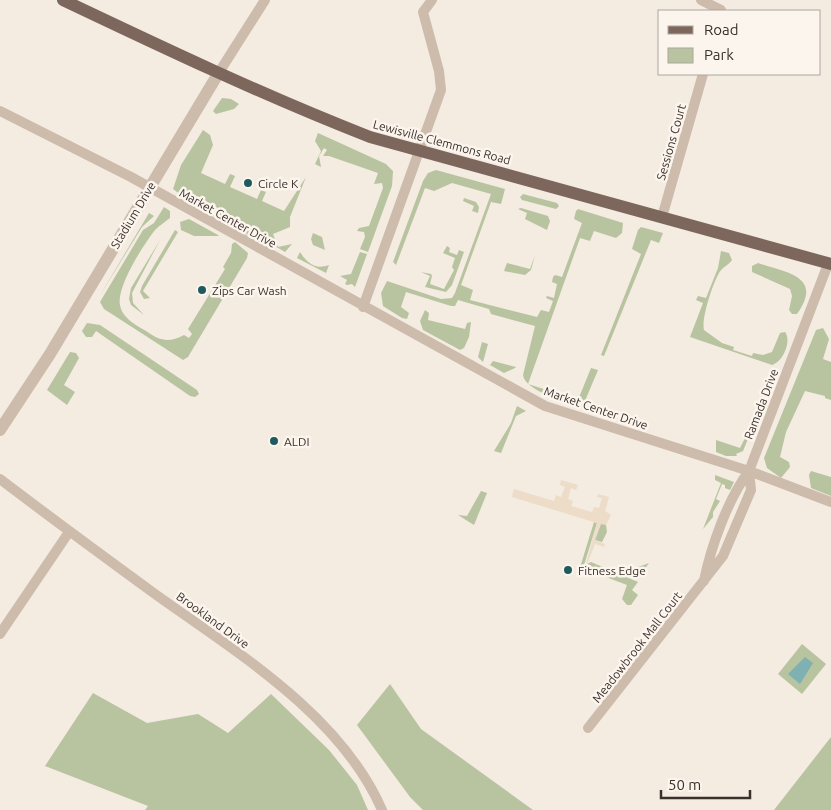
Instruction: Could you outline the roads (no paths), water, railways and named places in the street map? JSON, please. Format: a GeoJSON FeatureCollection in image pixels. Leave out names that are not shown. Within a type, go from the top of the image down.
{"type":"FeatureCollection","features":[{"type":"Feature","properties":{"kind":"main road","name":"Lewisville Clemmons Road"},"geometry":{"type":"LineString","coordinates":[[63,0],[218,74],[314,116],[370,137],[830,264]]}},
{"type":"Feature","properties":{"kind":"street","name":"Stadium Drive"},"geometry":{"type":"LineString","coordinates":[[0,430],[50,354],[218,74],[265,0]]}},
{"type":"Feature","properties":{"kind":"street"},"geometry":{"type":"LineString","coordinates":[[363,307],[441,90],[439,70],[423,12],[432,0]]}},
{"type":"Feature","properties":{"kind":"street"},"geometry":{"type":"LineString","coordinates":[[701,0],[722,7]]}},
{"type":"Feature","properties":{"kind":"street","name":"Sessions Court"},"geometry":{"type":"LineString","coordinates":[[662,217],[703,75]]}},
{"type":"Feature","properties":{"kind":"street","name":"Market Center Drive"},"geometry":{"type":"LineString","coordinates":[[0,111],[150,188],[363,307],[546,406],[749,471]]}},
{"type":"Feature","properties":{"kind":"street","name":"Ramada Drive"},"geometry":{"type":"LineString","coordinates":[[749,471],[830,264]]}},
{"type":"Feature","properties":{"kind":"street"},"geometry":{"type":"LineString","coordinates":[[749,471],[831,502]]}},
{"type":"Feature","properties":{"kind":"street","name":"Meadowbrook Mall Court"},"geometry":{"type":"LineString","coordinates":[[588,728],[723,556],[751,490],[749,471]]}},
{"type":"Feature","properties":{"kind":"street","name":"Brookland Drive"},"geometry":{"type":"LineString","coordinates":[[0,479],[69,532],[262,670],[318,720],[355,762],[382,810]]}},
{"type":"Feature","properties":{"kind":"street"},"geometry":{"type":"LineString","coordinates":[[0,634],[69,532]]}},
{"type":"Feature","properties":{"kind":"water"},"geometry":{"type":"Polygon","coordinates":[[[805,657],[813,663],[800,684],[788,674],[805,657]]]}},
{"type":"Feature","properties":{"kind":"place","name":"Circle K"},"geometry":{"type":"Point","coordinates":[248,183]}},
{"type":"Feature","properties":{"kind":"place","name":"Zips Car Wash"},"geometry":{"type":"Point","coordinates":[202,290]}},
{"type":"Feature","properties":{"kind":"place","name":"ALDI"},"geometry":{"type":"Point","coordinates":[274,441]}},
{"type":"Feature","properties":{"kind":"place","name":"Fitness Edge"},"geometry":{"type":"Point","coordinates":[568,570]}}]}
